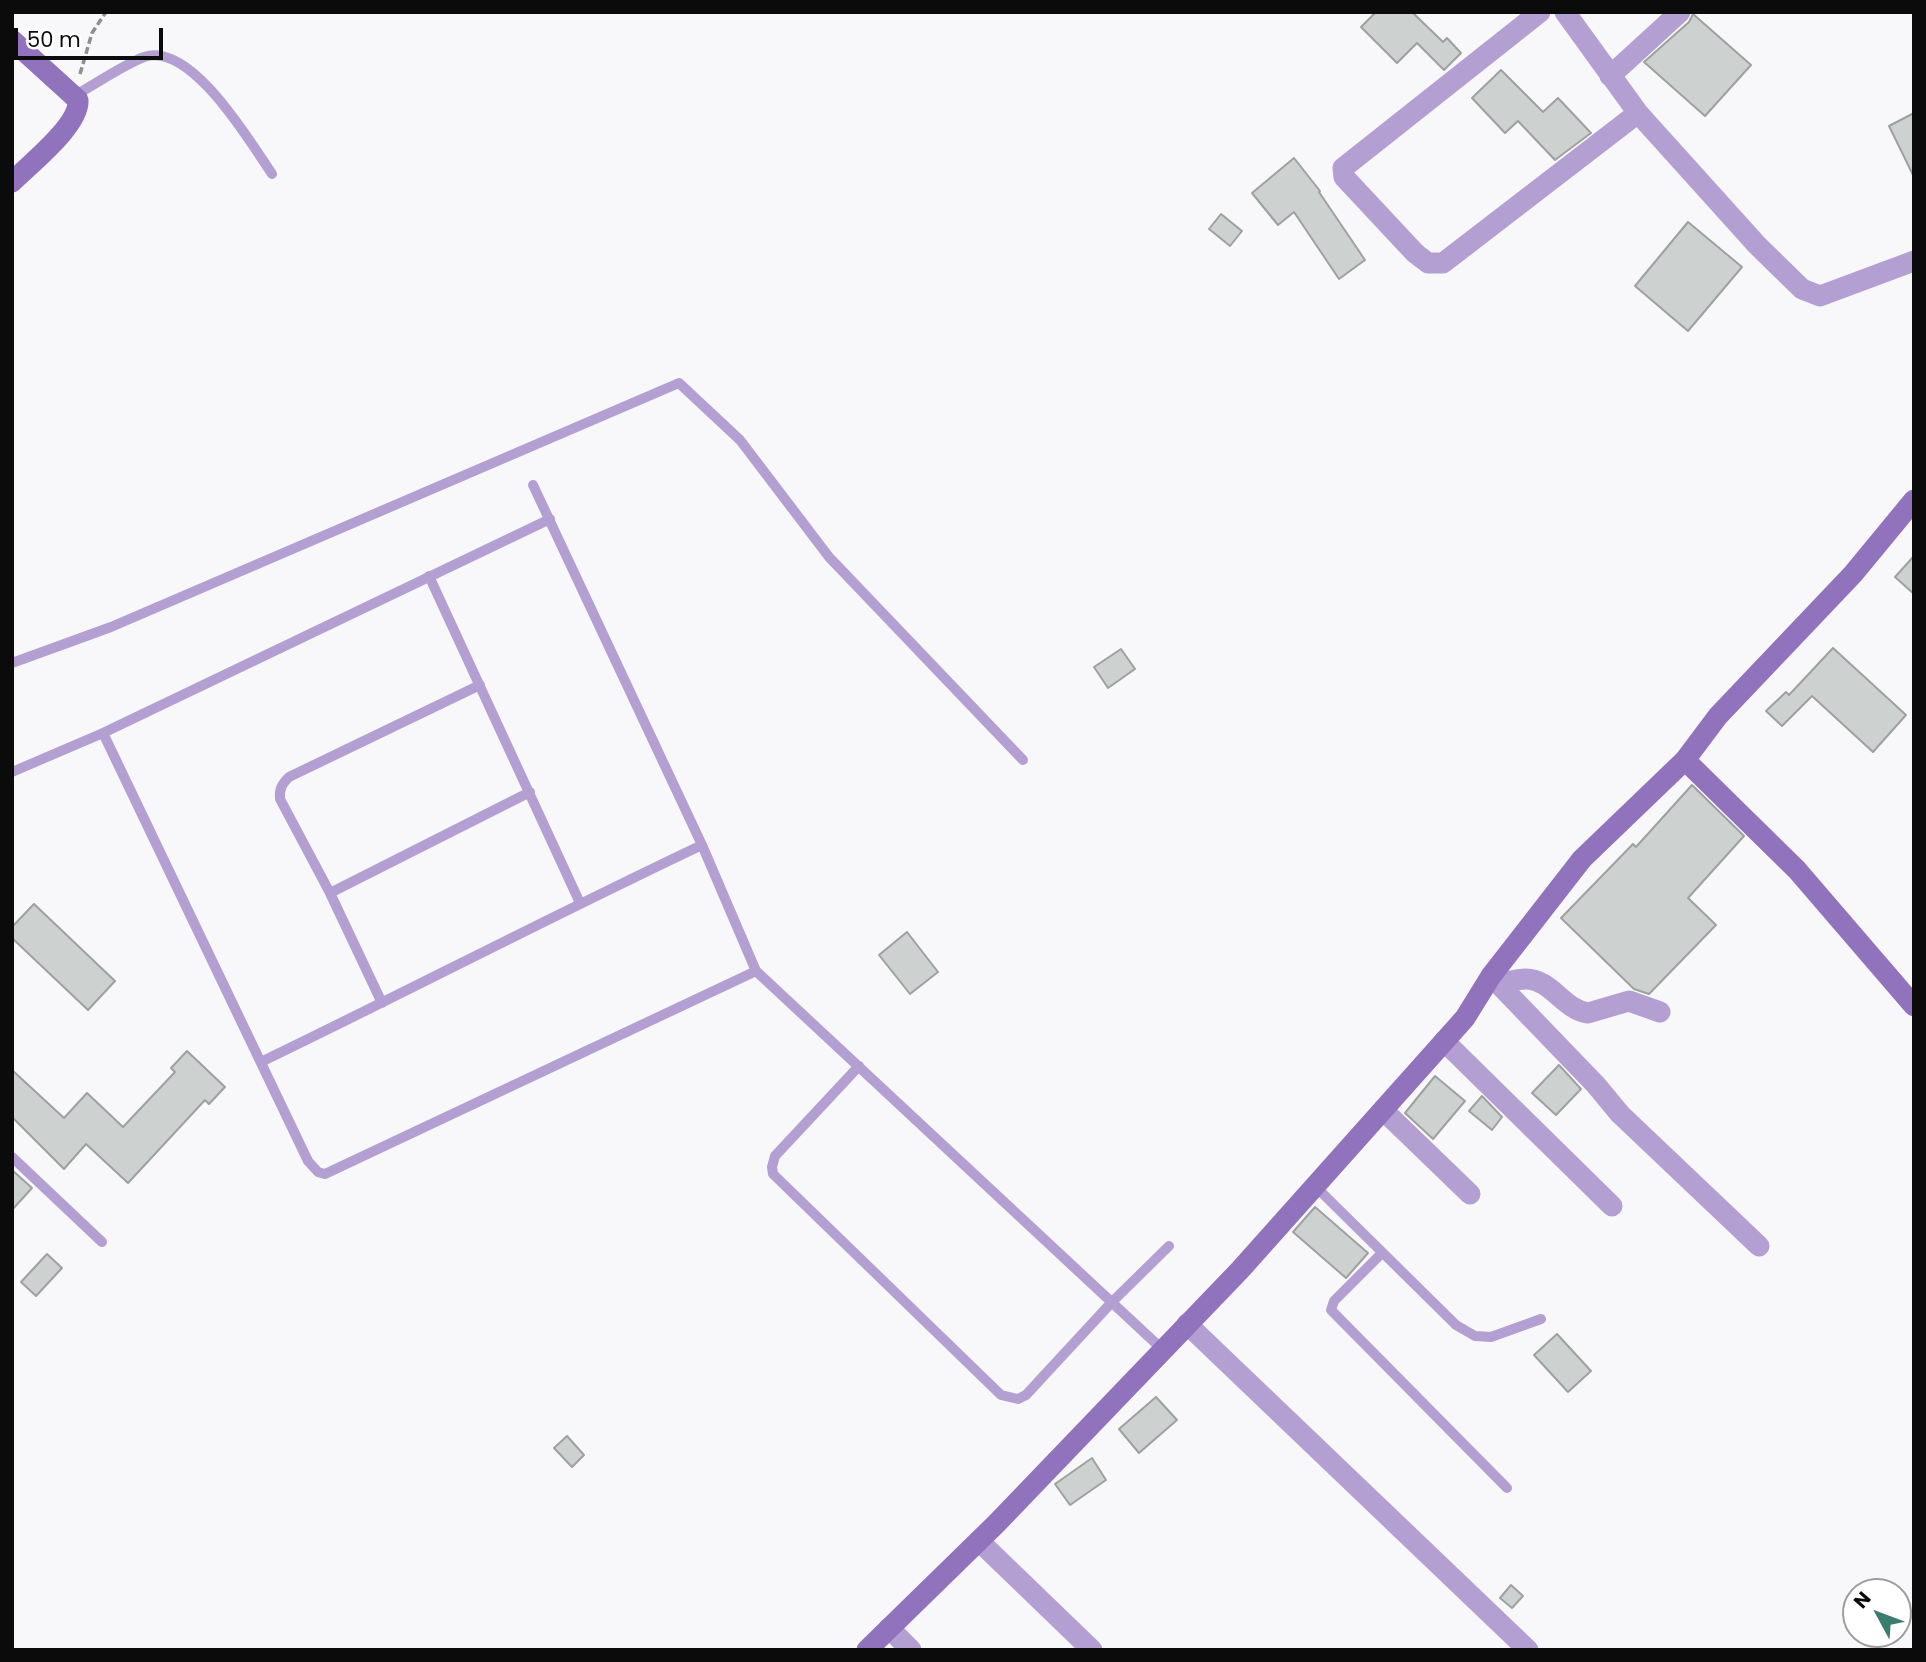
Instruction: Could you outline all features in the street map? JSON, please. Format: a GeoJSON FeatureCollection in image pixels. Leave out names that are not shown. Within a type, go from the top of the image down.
{"type":"FeatureCollection","features":[{"type":"Feature","properties":{"kind":"street"},"geometry":{"type":"LineString","coordinates":[[1540,12],[1343,168],[1344,177],[1415,253],[1428,263],[1443,263],[1638,113]]}},
{"type":"Feature","properties":{"kind":"street"},"geometry":{"type":"LineString","coordinates":[[1565,12],[1638,113],[1757,245],[1802,289],[1820,296],[1914,261]]}},
{"type":"Feature","properties":{"kind":"street"},"geometry":{"type":"LineString","coordinates":[[1610,76],[1680,12]]}},
{"type":"Feature","properties":{"kind":"street"},"geometry":{"type":"LineString","coordinates":[[12,40],[74,96],[79,107],[69,125],[12,182]]}},
{"type":"Feature","properties":{"kind":"street"},"geometry":{"type":"LineString","coordinates":[[867,1650],[979,1541],[1240,1270],[1465,1017],[1582,859],[1685,760],[1718,716],[1853,574],[1914,500]]}},
{"type":"Feature","properties":{"kind":"street"},"geometry":{"type":"LineString","coordinates":[[1685,760],[1797,870],[1914,1006]]}},
{"type":"Feature","properties":{"kind":"street"},"geometry":{"type":"LineString","coordinates":[[1495,980],[1534,980],[1582,1012],[1588,1013],[1629,1001],[1660,1012]]}},
{"type":"Feature","properties":{"kind":"street"},"geometry":{"type":"LineString","coordinates":[[1495,980],[1620,1114],[1759,1246]]}},
{"type":"Feature","properties":{"kind":"street"},"geometry":{"type":"LineString","coordinates":[[1444,1041],[1612,1206]]}},
{"type":"Feature","properties":{"kind":"street"},"geometry":{"type":"LineString","coordinates":[[1383,1110],[1470,1194]]}},
{"type":"Feature","properties":{"kind":"street"},"geometry":{"type":"LineString","coordinates":[[1187,1324],[1522,1648]]}},
{"type":"Feature","properties":{"kind":"street"},"geometry":{"type":"LineString","coordinates":[[979,1541],[1092,1650]]}},
{"type":"Feature","properties":{"kind":"street"},"geometry":{"type":"LineString","coordinates":[[889,1628],[911,1650]]}},
{"type":"Feature","properties":{"kind":"lane"},"geometry":{"type":"LineString","coordinates":[[74,96],[144,57],[164,57],[194,73],[212,90],[272,174]]}},
{"type":"Feature","properties":{"kind":"lane"},"geometry":{"type":"LineString","coordinates":[[12,663],[111,627],[679,383],[740,440],[829,557],[1023,760]]}},
{"type":"Feature","properties":{"kind":"lane"},"geometry":{"type":"LineString","coordinates":[[533,485],[702,845],[756,971],[1163,1350]]}},
{"type":"Feature","properties":{"kind":"lane"},"geometry":{"type":"LineString","coordinates":[[12,772],[103,733],[550,519]]}},
{"type":"Feature","properties":{"kind":"lane"},"geometry":{"type":"LineString","coordinates":[[429,576],[580,903]]}},
{"type":"Feature","properties":{"kind":"lane"},"geometry":{"type":"LineString","coordinates":[[382,1003],[330,893],[280,799],[279,791],[289,777],[480,685]]}},
{"type":"Feature","properties":{"kind":"lane"},"geometry":{"type":"LineString","coordinates":[[103,733],[308,1161],[318,1172],[325,1174],[756,971]]}},
{"type":"Feature","properties":{"kind":"lane"},"geometry":{"type":"LineString","coordinates":[[330,893],[530,792]]}},
{"type":"Feature","properties":{"kind":"lane"},"geometry":{"type":"LineString","coordinates":[[261,1062],[702,845]]}},
{"type":"Feature","properties":{"kind":"lane"},"geometry":{"type":"LineString","coordinates":[[859,1066],[775,1156],[773,1174],[1001,1395],[1018,1399],[1026,1395],[1112,1302],[1169,1246]]}},
{"type":"Feature","properties":{"kind":"lane"},"geometry":{"type":"LineString","coordinates":[[12,1157],[103,1242]]}},
{"type":"Feature","properties":{"kind":"lane"},"geometry":{"type":"LineString","coordinates":[[1315,1186],[1456,1325],[1475,1336],[1491,1337],[1541,1319]]}},
{"type":"Feature","properties":{"kind":"lane"},"geometry":{"type":"LineString","coordinates":[[1382,1252],[1334,1301],[1331,1310],[1507,1488]]}},
{"type":"Feature","properties":{"kind":"path"},"geometry":{"type":"LineString","coordinates":[[74,96],[92,33],[106,12]]}},
{"type":"Feature","properties":{"kind":"building"},"geometry":{"type":"Polygon","coordinates":[[[1376,12],[1412,12],[1443,42],[1447,38],[1461,53],[1444,70],[1417,43],[1397,63],[1361,27],[1376,12]]]}},
{"type":"Feature","properties":{"kind":"building"},"geometry":{"type":"Polygon","coordinates":[[[1693,14],[1751,65],[1705,116],[1644,62],[1689,22],[1693,14]]]}},
{"type":"Feature","properties":{"kind":"building"},"geometry":{"type":"Polygon","coordinates":[[[1501,70],[1543,112],[1558,98],[1591,133],[1555,160],[1518,121],[1505,133],[1472,98],[1501,70]]]}},
{"type":"Feature","properties":{"kind":"building"},"geometry":{"type":"Polygon","coordinates":[[[1914,113],[1914,177],[1889,126],[1914,113]]]}},
{"type":"Feature","properties":{"kind":"building"},"geometry":{"type":"Polygon","coordinates":[[[1294,158],[1320,191],[1365,260],[1339,279],[1294,212],[1278,225],[1252,193],[1294,158]]]}},
{"type":"Feature","properties":{"kind":"building"},"geometry":{"type":"Polygon","coordinates":[[[1221,214],[1242,231],[1230,246],[1209,229],[1221,214]]]}},
{"type":"Feature","properties":{"kind":"building"},"geometry":{"type":"Polygon","coordinates":[[[1688,222],[1742,267],[1688,331],[1635,286],[1688,222]]]}},
{"type":"Feature","properties":{"kind":"building"},"geometry":{"type":"Polygon","coordinates":[[[1914,556],[1914,594],[1895,577],[1914,556]]]}},
{"type":"Feature","properties":{"kind":"building"},"geometry":{"type":"Polygon","coordinates":[[[1833,648],[1906,715],[1873,752],[1812,696],[1782,726],[1766,711],[1786,692],[1789,695],[1833,648]]]}},
{"type":"Feature","properties":{"kind":"building"},"geometry":{"type":"Polygon","coordinates":[[[1121,649],[1135,669],[1108,688],[1094,667],[1121,649]]]}},
{"type":"Feature","properties":{"kind":"building"},"geometry":{"type":"Polygon","coordinates":[[[1692,785],[1744,836],[1688,898],[1716,925],[1649,994],[1634,989],[1561,918],[1633,844],[1636,847],[1692,785]]]}},
{"type":"Feature","properties":{"kind":"building"},"geometry":{"type":"Polygon","coordinates":[[[34,904],[115,981],[88,1010],[12,938],[12,927],[34,904]]]}},
{"type":"Feature","properties":{"kind":"building"},"geometry":{"type":"Polygon","coordinates":[[[907,932],[938,972],[910,994],[879,955],[907,932]]]}},
{"type":"Feature","properties":{"kind":"building"},"geometry":{"type":"Polygon","coordinates":[[[187,1051],[225,1087],[209,1104],[205,1100],[128,1183],[86,1144],[64,1169],[12,1117],[12,1070],[64,1118],[87,1093],[123,1127],[175,1072],[171,1068],[187,1051]]]}},
{"type":"Feature","properties":{"kind":"building"},"geometry":{"type":"Polygon","coordinates":[[[1559,1065],[1581,1089],[1556,1115],[1532,1093],[1559,1065]]]}},
{"type":"Feature","properties":{"kind":"building"},"geometry":{"type":"Polygon","coordinates":[[[1435,1076],[1465,1101],[1433,1139],[1405,1113],[1435,1076]]]}},
{"type":"Feature","properties":{"kind":"building"},"geometry":{"type":"Polygon","coordinates":[[[1482,1096],[1502,1117],[1492,1130],[1469,1111],[1482,1096]]]}},
{"type":"Feature","properties":{"kind":"building"},"geometry":{"type":"Polygon","coordinates":[[[12,1170],[32,1188],[12,1210],[12,1170]]]}},
{"type":"Feature","properties":{"kind":"building"},"geometry":{"type":"Polygon","coordinates":[[[1315,1207],[1368,1253],[1346,1278],[1293,1232],[1315,1207]]]}},
{"type":"Feature","properties":{"kind":"building"},"geometry":{"type":"Polygon","coordinates":[[[47,1254],[62,1268],[36,1296],[21,1282],[47,1254]]]}},
{"type":"Feature","properties":{"kind":"building"},"geometry":{"type":"Polygon","coordinates":[[[1557,1334],[1591,1371],[1568,1392],[1534,1355],[1557,1334]]]}},
{"type":"Feature","properties":{"kind":"building"},"geometry":{"type":"Polygon","coordinates":[[[1156,1397],[1177,1420],[1139,1453],[1119,1429],[1156,1397]]]}},
{"type":"Feature","properties":{"kind":"building"},"geometry":{"type":"Polygon","coordinates":[[[567,1436],[584,1455],[572,1467],[554,1448],[567,1436]]]}},
{"type":"Feature","properties":{"kind":"building"},"geometry":{"type":"Polygon","coordinates":[[[1092,1458],[1106,1480],[1070,1505],[1055,1484],[1092,1458]]]}},
{"type":"Feature","properties":{"kind":"building"},"geometry":{"type":"Polygon","coordinates":[[[1511,1585],[1523,1596],[1512,1608],[1500,1598],[1511,1585]]]}}]}
